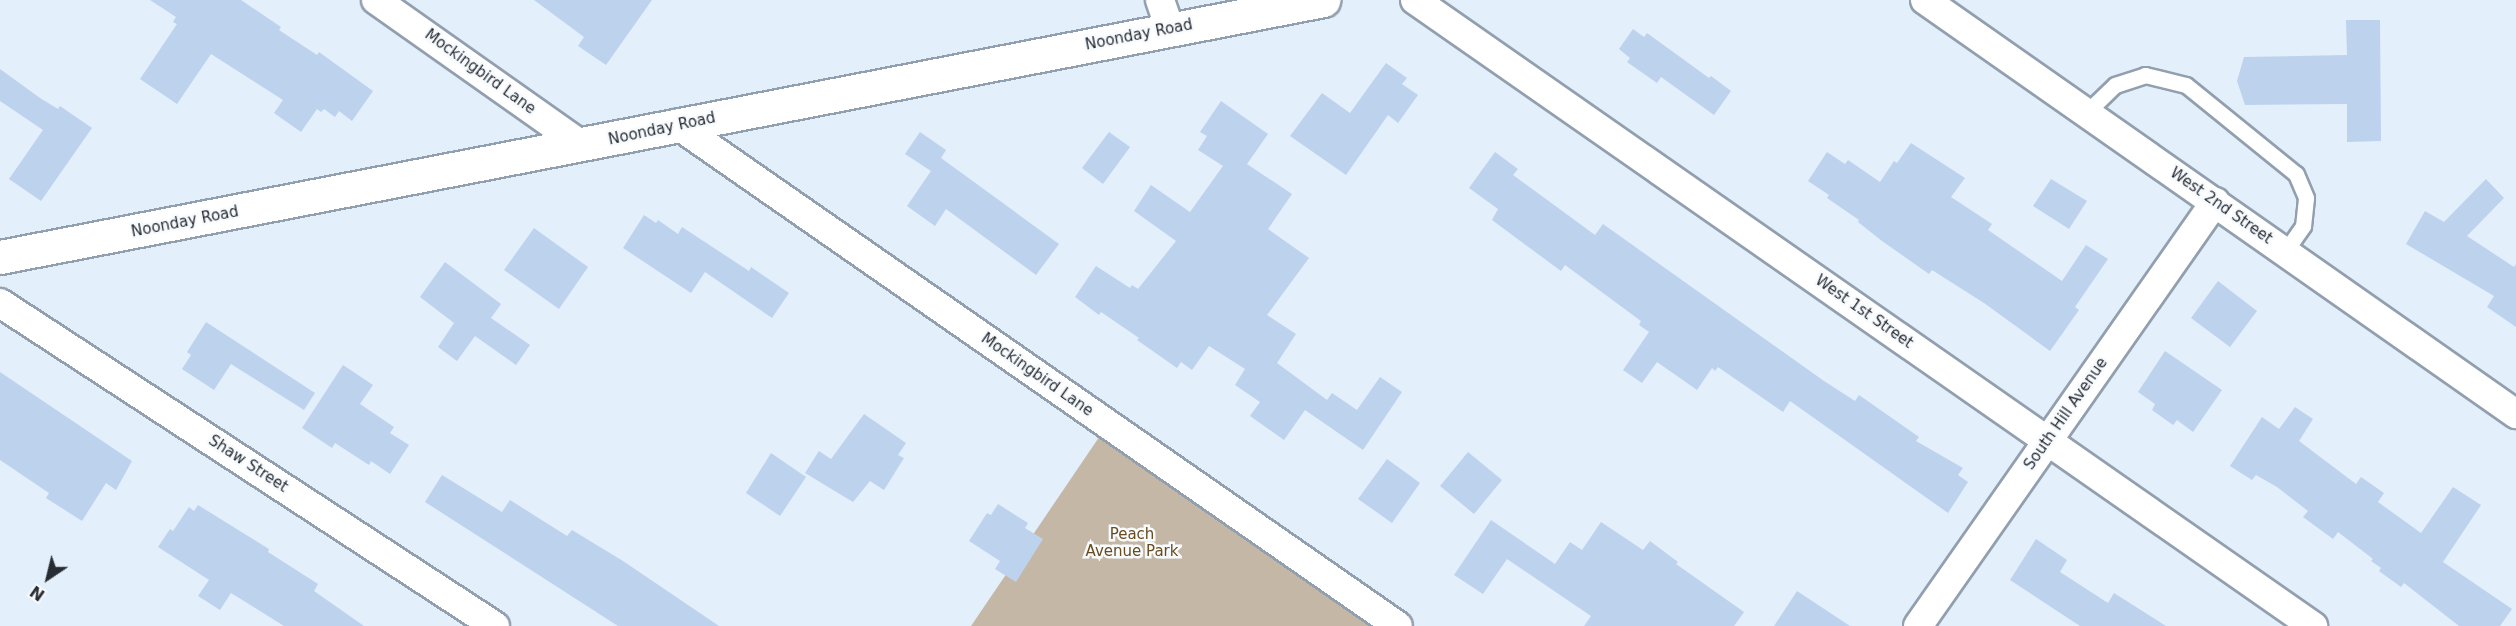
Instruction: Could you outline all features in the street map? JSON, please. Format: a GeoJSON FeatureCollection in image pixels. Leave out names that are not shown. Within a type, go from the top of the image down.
{"type":"FeatureCollection","features":[{"type":"Feature","properties":{"kind":"street","name":"Mockingbird Lane"},"geometry":{"type":"LineString","coordinates":[[376,0],[583,146]]}},
{"type":"Feature","properties":{"kind":"street","name":"Noonday Road"},"geometry":{"type":"LineString","coordinates":[[0,257],[583,146],[1165,15],[1323,0]]}},
{"type":"Feature","properties":{"kind":"street","name":"West 1st Street"},"geometry":{"type":"LineString","coordinates":[[1415,0],[2313,626]]}},
{"type":"Feature","properties":{"kind":"street","name":"West 2nd Street"},"geometry":{"type":"LineString","coordinates":[[1924,0],[2516,414]]}},
{"type":"Feature","properties":{"kind":"street","name":"Mockingbird Lane"},"geometry":{"type":"LineString","coordinates":[[676,124],[1398,626]]}},
{"type":"Feature","properties":{"kind":"street","name":"South Hill Avenue"},"geometry":{"type":"LineString","coordinates":[[1918,626],[2215,202]]}},
{"type":"Feature","properties":{"kind":"street","name":"Shaw Street"},"geometry":{"type":"LineString","coordinates":[[0,303],[495,626]]}},
{"type":"Feature","properties":{"kind":"lane"},"geometry":{"type":"LineString","coordinates":[[2086,112],[2115,85],[2145,75],[2186,85],[2296,174],[2306,198],[2303,226],[2285,252]]}},
{"type":"Feature","properties":{"kind":"green space","name":"Peach Avenue Park"},"geometry":{"type":"Polygon","coordinates":[[[1108,424],[1398,626],[971,626],[1108,424]]]}},
{"type":"Feature","properties":{"kind":"building"},"geometry":{"type":"Polygon","coordinates":[[[150,0],[241,0],[281,27],[279,30],[317,55],[319,52],[373,91],[352,121],[339,111],[335,117],[324,109],[321,112],[317,109],[301,132],[274,113],[283,100],[211,54],[177,104],[140,79],[177,24],[173,22],[176,17],[150,0]]]}},
{"type":"Feature","properties":{"kind":"building"},"geometry":{"type":"Polygon","coordinates":[[[534,0],[652,0],[606,65],[578,46],[584,37],[534,0]]]}},
{"type":"Feature","properties":{"kind":"building"},"geometry":{"type":"Polygon","coordinates":[[[2346,20],[2380,20],[2381,141],[2347,142],[2347,104],[2245,105],[2237,81],[2244,57],[2347,55],[2346,20]]]}},
{"type":"Feature","properties":{"kind":"building"},"geometry":{"type":"Polygon","coordinates":[[[1633,29],[1644,37],[1647,33],[1709,78],[1711,76],[1731,91],[1714,115],[1661,77],[1657,83],[1627,62],[1630,58],[1619,49],[1633,29]]]}},
{"type":"Feature","properties":{"kind":"building"},"geometry":{"type":"Polygon","coordinates":[[[1386,63],[1407,78],[1402,84],[1418,95],[1398,123],[1388,115],[1346,175],[1290,136],[1322,93],[1350,113],[1386,63]]]}},
{"type":"Feature","properties":{"kind":"building"},"geometry":{"type":"Polygon","coordinates":[[[0,69],[40,98],[58,109],[60,106],[92,128],[41,201],[9,179],[43,130],[0,101],[0,69]]]}},
{"type":"Feature","properties":{"kind":"building"},"geometry":{"type":"Polygon","coordinates":[[[1221,101],[1268,134],[1247,164],[1292,194],[1268,229],[1309,258],[1267,315],[1296,334],[1277,363],[1327,400],[1332,393],[1357,410],[1380,377],[1402,392],[1363,450],[1305,410],[1284,440],[1250,416],[1260,402],[1235,385],[1245,369],[1209,346],[1192,370],[1181,362],[1177,368],[1137,340],[1139,338],[1101,312],[1099,315],[1075,297],[1096,266],[1130,288],[1132,285],[1138,289],[1176,241],[1134,211],[1151,185],[1190,212],[1223,166],[1198,150],[1207,136],[1200,132],[1221,101]]]}},
{"type":"Feature","properties":{"kind":"building"},"geometry":{"type":"Polygon","coordinates":[[[920,132],[946,150],[941,158],[1059,244],[1036,275],[946,209],[935,226],[907,206],[931,171],[905,154],[920,132]]]}},
{"type":"Feature","properties":{"kind":"building"},"geometry":{"type":"Polygon","coordinates":[[[1109,132],[1130,147],[1103,184],[1082,168],[1109,132]]]}},
{"type":"Feature","properties":{"kind":"building"},"geometry":{"type":"Polygon","coordinates":[[[1911,143],[1965,178],[1951,197],[1992,224],[1988,230],[2062,281],[2086,245],[2108,259],[2075,307],[2079,310],[2050,351],[1984,303],[1932,270],[1929,274],[1882,241],[1858,222],[1859,220],[1827,198],[1829,195],[1808,181],[1827,152],[1845,164],[1848,160],[1880,182],[1894,161],[1897,163],[1911,143]]]}},
{"type":"Feature","properties":{"kind":"building"},"geometry":{"type":"Polygon","coordinates":[[[1495,152],[1518,169],[1513,175],[1595,235],[1603,224],[1824,381],[1855,401],[1859,395],[1919,437],[1916,441],[1963,468],[1958,475],[1968,482],[1948,513],[1790,401],[1783,412],[1718,367],[1715,371],[1712,368],[1697,390],[1657,362],[1642,383],[1623,370],[1649,332],[1639,325],[1641,321],[1565,265],[1561,271],[1492,220],[1498,209],[1469,188],[1495,152]]]}},
{"type":"Feature","properties":{"kind":"building"},"geometry":{"type":"Polygon","coordinates":[[[2051,179],[2087,201],[2069,229],[2033,206],[2051,179]]]}},
{"type":"Feature","properties":{"kind":"building"},"geometry":{"type":"Polygon","coordinates":[[[2486,179],[2504,198],[2467,236],[2514,267],[2516,264],[2516,327],[2487,307],[2494,296],[2406,244],[2425,211],[2444,222],[2486,179]]]}},
{"type":"Feature","properties":{"kind":"building"},"geometry":{"type":"Polygon","coordinates":[[[644,215],[656,223],[658,220],[678,234],[682,227],[749,271],[751,267],[789,293],[772,318],[705,272],[691,293],[623,248],[644,215]]]}},
{"type":"Feature","properties":{"kind":"building"},"geometry":{"type":"Polygon","coordinates":[[[534,228],[588,267],[559,309],[504,270],[534,228]]]}},
{"type":"Feature","properties":{"kind":"building"},"geometry":{"type":"Polygon","coordinates":[[[445,262],[501,304],[491,318],[530,345],[516,365],[475,336],[457,361],[438,347],[454,323],[420,297],[445,262]]]}},
{"type":"Feature","properties":{"kind":"building"},"geometry":{"type":"Polygon","coordinates":[[[2218,281],[2257,311],[2230,347],[2191,318],[2218,281]]]}},
{"type":"Feature","properties":{"kind":"building"},"geometry":{"type":"Polygon","coordinates":[[[206,322],[315,393],[304,410],[231,364],[214,390],[182,369],[191,355],[187,352],[206,322]]]}},
{"type":"Feature","properties":{"kind":"building"},"geometry":{"type":"Polygon","coordinates":[[[2165,351],[2222,390],[2193,432],[2177,420],[2173,425],[2152,410],[2155,404],[2138,392],[2165,351]]]}},
{"type":"Feature","properties":{"kind":"building"},"geometry":{"type":"Polygon","coordinates":[[[343,365],[373,385],[360,404],[394,427],[390,433],[409,445],[390,474],[371,461],[369,465],[335,443],[332,448],[302,428],[343,365]]]}},
{"type":"Feature","properties":{"kind":"building"},"geometry":{"type":"Polygon","coordinates":[[[0,372],[132,461],[116,490],[106,483],[82,521],[46,498],[49,493],[0,460],[0,372]]]}},
{"type":"Feature","properties":{"kind":"building"},"geometry":{"type":"Polygon","coordinates":[[[2295,407],[2313,419],[2299,441],[2356,484],[2361,477],[2384,493],[2378,502],[2421,533],[2453,487],[2481,505],[2443,562],[2512,609],[2500,626],[2459,626],[2404,583],[2401,587],[2379,571],[2381,568],[2371,561],[2373,559],[2338,532],[2333,539],[2303,517],[2308,511],[2277,487],[2256,475],[2252,480],[2230,466],[2262,417],[2279,429],[2295,407]]]}},
{"type":"Feature","properties":{"kind":"building"},"geometry":{"type":"Polygon","coordinates":[[[864,414],[906,443],[898,455],[904,458],[884,490],[870,481],[853,502],[805,473],[819,451],[831,459],[864,414]]]}},
{"type":"Feature","properties":{"kind":"building"},"geometry":{"type":"Polygon","coordinates":[[[1468,452],[1502,480],[1474,514],[1440,486],[1468,452]]]}},
{"type":"Feature","properties":{"kind":"building"},"geometry":{"type":"Polygon","coordinates":[[[771,453],[806,477],[780,516],[746,493],[771,453]]]}},
{"type":"Feature","properties":{"kind":"building"},"geometry":{"type":"Polygon","coordinates":[[[1387,459],[1420,483],[1392,523],[1358,499],[1387,459]]]}},
{"type":"Feature","properties":{"kind":"building"},"geometry":{"type":"Polygon","coordinates":[[[442,475],[502,512],[510,500],[567,536],[572,530],[623,561],[719,626],[618,626],[425,502],[442,475]]]}},
{"type":"Feature","properties":{"kind":"building"},"geometry":{"type":"Polygon","coordinates":[[[998,504],[1028,523],[1025,528],[1043,539],[1016,582],[995,569],[1000,561],[969,541],[987,513],[991,515],[998,504]]]}},
{"type":"Feature","properties":{"kind":"building"},"geometry":{"type":"Polygon","coordinates":[[[198,505],[269,549],[268,552],[318,584],[314,591],[364,626],[284,626],[231,593],[220,610],[198,596],[209,580],[158,547],[170,529],[173,531],[189,507],[194,511],[198,505]]]}},
{"type":"Feature","properties":{"kind":"building"},"geometry":{"type":"Polygon","coordinates":[[[1491,520],[1555,564],[1570,542],[1582,550],[1601,522],[1643,550],[1650,541],[1678,562],[1676,564],[1744,612],[1734,626],[1584,626],[1591,616],[1507,559],[1483,594],[1454,575],[1491,520]]]}},
{"type":"Feature","properties":{"kind":"building"},"geometry":{"type":"Polygon","coordinates":[[[2036,539],[2067,560],[2060,572],[2108,603],[2114,593],[2166,626],[2080,626],[2010,580],[2036,539]]]}},
{"type":"Feature","properties":{"kind":"building"},"geometry":{"type":"Polygon","coordinates":[[[1797,591],[1850,626],[1774,626],[1797,591]]]}}]}
